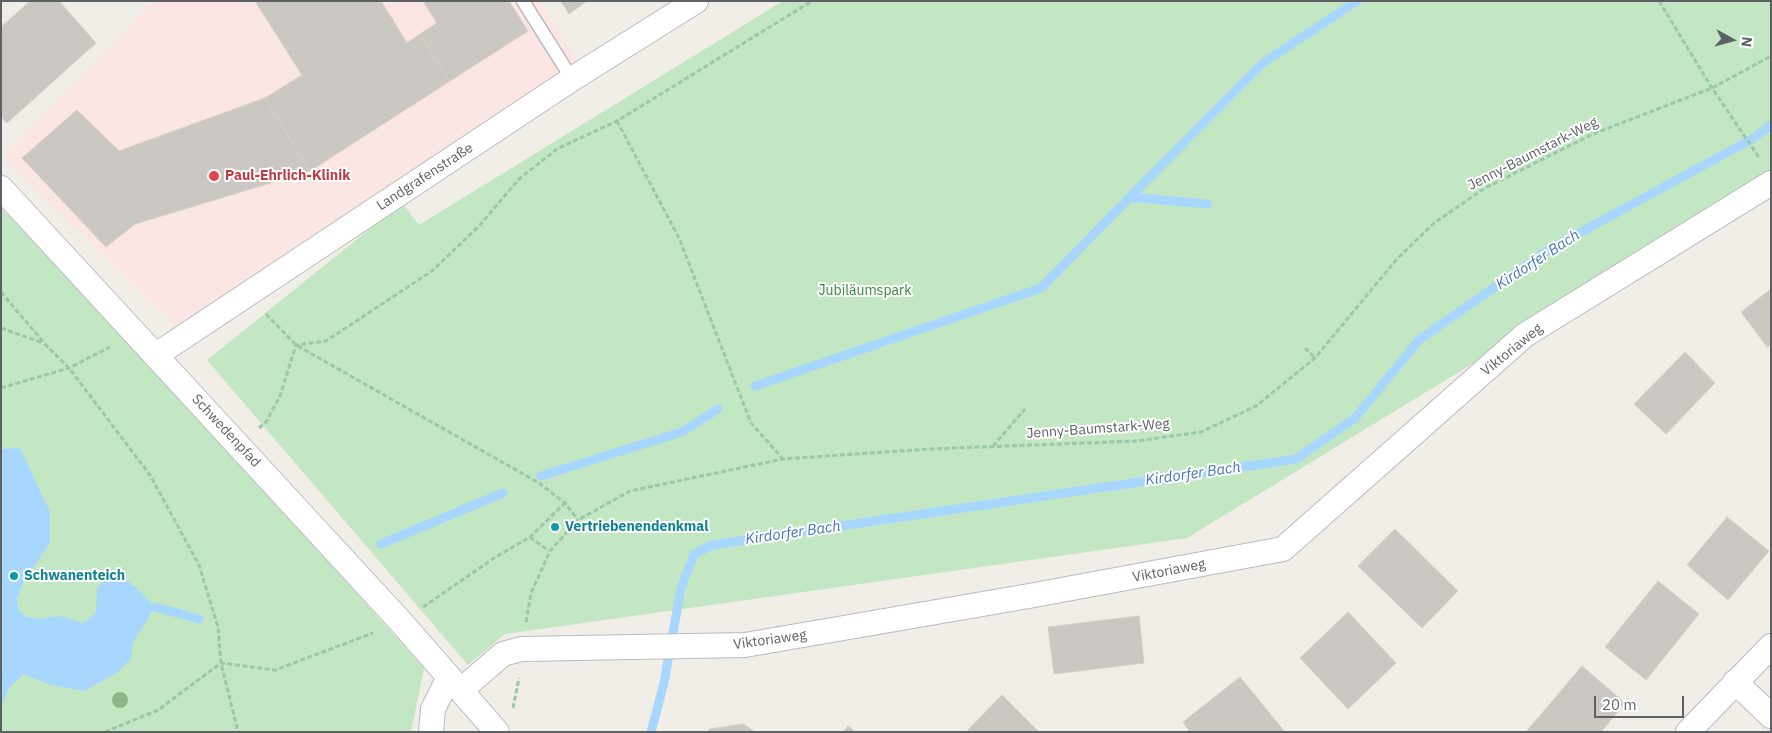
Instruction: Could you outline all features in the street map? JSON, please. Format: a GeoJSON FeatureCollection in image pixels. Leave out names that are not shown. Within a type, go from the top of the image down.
{"type":"FeatureCollection","features":[{"type":"Feature","properties":{"kind":"street","name":"Landgrafenstraße"},"geometry":{"type":"LineString","coordinates":[[156,355],[572,79],[696,1]]}},
{"type":"Feature","properties":{"kind":"street","name":"Viktoriaweg"},"geometry":{"type":"LineString","coordinates":[[455,684],[503,654],[522,649],[745,645],[1029,596],[1283,549],[1526,335],[1771,183]]}},
{"type":"Feature","properties":{"kind":"street","name":"Schwedenpfad"},"geometry":{"type":"LineString","coordinates":[[1,188],[401,622],[496,731]]}},
{"type":"Feature","properties":{"kind":"street"},"geometry":{"type":"LineString","coordinates":[[1688,732],[1771,646]]}},
{"type":"Feature","properties":{"kind":"street"},"geometry":{"type":"LineString","coordinates":[[1735,682],[1771,716]]}},
{"type":"Feature","properties":{"kind":"street"},"geometry":{"type":"LineString","coordinates":[[431,732],[433,709],[455,684]]}},
{"type":"Feature","properties":{"kind":"lane"},"geometry":{"type":"LineString","coordinates":[[523,1],[572,79]]}},
{"type":"Feature","properties":{"kind":"path"},"geometry":{"type":"LineString","coordinates":[[296,345],[326,341],[432,271],[480,225],[519,179],[557,149],[617,121],[812,1]]}},
{"type":"Feature","properties":{"kind":"path"},"geometry":{"type":"LineString","coordinates":[[1659,1],[1712,88],[1758,156]]}},
{"type":"Feature","properties":{"kind":"path","name":"Jenny-Baumstark-Weg"},"geometry":{"type":"LineString","coordinates":[[496,731],[513,709],[519,687],[522,649],[531,593],[550,552],[578,520],[630,491],[782,459],[993,446],[1136,441],[1201,432],[1256,406],[1315,358],[1396,260],[1434,223],[1485,188],[1593,134],[1712,88],[1771,56]]}},
{"type":"Feature","properties":{"kind":"path"},"geometry":{"type":"LineString","coordinates":[[617,121],[678,238],[751,423],[782,459]]}},
{"type":"Feature","properties":{"kind":"path"},"geometry":{"type":"LineString","coordinates":[[1,292],[45,344],[69,368],[150,475],[199,565],[218,626],[221,663],[238,732]]}},
{"type":"Feature","properties":{"kind":"path"},"geometry":{"type":"LineString","coordinates":[[247,294],[296,345],[539,483],[565,503],[578,520]]}},
{"type":"Feature","properties":{"kind":"path"},"geometry":{"type":"LineString","coordinates":[[1,328],[45,344]]}},
{"type":"Feature","properties":{"kind":"path"},"geometry":{"type":"LineString","coordinates":[[1,388],[69,368],[136,334]]}},
{"type":"Feature","properties":{"kind":"path"},"geometry":{"type":"LineString","coordinates":[[238,444],[266,422],[280,396],[296,345]]}},
{"type":"Feature","properties":{"kind":"path"},"geometry":{"type":"LineString","coordinates":[[1305,348],[1315,358]]}},
{"type":"Feature","properties":{"kind":"path"},"geometry":{"type":"LineString","coordinates":[[993,446],[1025,409]]}},
{"type":"Feature","properties":{"kind":"path"},"geometry":{"type":"LineString","coordinates":[[105,732],[158,710],[221,663],[275,670],[401,622],[494,558],[530,537],[565,503]]}},
{"type":"Feature","properties":{"kind":"path"},"geometry":{"type":"LineString","coordinates":[[530,537],[550,552]]}},
{"type":"Feature","properties":{"kind":"shaded area","name":"Paul-Ehrlich-Klinik"},"geometry":{"type":"Polygon","coordinates":[[[154,1],[540,1],[580,65],[373,196],[180,330],[4,157],[154,1]]]}},
{"type":"Feature","properties":{"kind":"green space","name":"Jubiläumspark"},"geometry":{"type":"Polygon","coordinates":[[[783,1],[1771,1],[1771,178],[1526,331],[1187,538],[505,634],[468,665],[207,360],[402,203],[419,225],[783,1]]]}},
{"type":"Feature","properties":{"kind":"green space"},"geometry":{"type":"Polygon","coordinates":[[[1,208],[158,373],[424,668],[411,732],[1,732],[1,208]]]}},
{"type":"Feature","properties":{"kind":"water","name":"Schwanenteich"},"geometry":{"type":"Polygon","coordinates":[[[20,448],[50,512],[50,543],[23,582],[17,600],[19,610],[24,616],[40,619],[60,616],[83,623],[96,613],[97,589],[110,570],[136,587],[155,607],[132,644],[132,657],[118,672],[85,691],[50,685],[24,674],[9,688],[1,708],[1,449],[20,448]]]}},
{"type":"Feature","properties":{"kind":"building"},"geometry":{"type":"Polygon","coordinates":[[[30,1],[59,1],[96,43],[7,123],[1,117],[1,27],[30,1]]]}},
{"type":"Feature","properties":{"kind":"building","name":"Paul-Ehrlich-Klinik"},"geometry":{"type":"Polygon","coordinates":[[[255,1],[381,1],[407,43],[420,34],[450,81],[310,171],[265,98],[302,75],[255,1]]]}},
{"type":"Feature","properties":{"kind":"building"},"geometry":{"type":"Polygon","coordinates":[[[423,1],[509,1],[528,31],[450,81],[420,34],[437,23],[423,1]]]}},
{"type":"Feature","properties":{"kind":"building"},"geometry":{"type":"Polygon","coordinates":[[[561,1],[587,1],[569,14],[561,1]]]}},
{"type":"Feature","properties":{"kind":"building","name":"Paul-Ehrlich-Klinik"},"geometry":{"type":"Polygon","coordinates":[[[265,98],[310,171],[135,224],[106,247],[22,158],[77,110],[119,151],[265,98]]]}},
{"type":"Feature","properties":{"kind":"building"},"geometry":{"type":"Polygon","coordinates":[[[1771,289],[1771,345],[1767,347],[1741,312],[1771,289]]]}},
{"type":"Feature","properties":{"kind":"building"},"geometry":{"type":"Polygon","coordinates":[[[1685,352],[1715,383],[1666,434],[1634,404],[1685,352]]]}},
{"type":"Feature","properties":{"kind":"building"},"geometry":{"type":"Polygon","coordinates":[[[1727,517],[1769,551],[1728,600],[1687,565],[1727,517]]]}},
{"type":"Feature","properties":{"kind":"building"},"geometry":{"type":"Polygon","coordinates":[[[1395,529],[1458,591],[1422,628],[1358,566],[1395,529]]]}},
{"type":"Feature","properties":{"kind":"building"},"geometry":{"type":"Polygon","coordinates":[[[1658,581],[1699,614],[1646,680],[1605,647],[1658,581]]]}},
{"type":"Feature","properties":{"kind":"building"},"geometry":{"type":"Polygon","coordinates":[[[1348,612],[1396,663],[1348,709],[1300,658],[1348,612]]]}},
{"type":"Feature","properties":{"kind":"building"},"geometry":{"type":"Polygon","coordinates":[[[1139,616],[1144,663],[1054,674],[1048,627],[1139,616]]]}},
{"type":"Feature","properties":{"kind":"building"},"geometry":{"type":"Polygon","coordinates":[[[1582,666],[1625,703],[1601,732],[1526,732],[1582,666]]]}},
{"type":"Feature","properties":{"kind":"building"},"geometry":{"type":"Polygon","coordinates":[[[1240,677],[1285,732],[1190,732],[1183,722],[1240,677]]]}},
{"type":"Feature","properties":{"kind":"building"},"geometry":{"type":"Polygon","coordinates":[[[1002,695],[1039,732],[966,732],[1002,695]]]}},
{"type":"Feature","properties":{"kind":"building"},"geometry":{"type":"Polygon","coordinates":[[[743,724],[755,732],[707,732],[710,729],[743,724]]]}},
{"type":"Feature","properties":{"kind":"building"},"geometry":{"type":"Polygon","coordinates":[[[848,726],[855,732],[843,732],[848,726]]]}},
{"type":"Feature","properties":{"kind":"waterway","name":"Kirdorfer Bach"},"geometry":{"type":"LineString","coordinates":[[1130,197],[1263,63],[1357,1]]}},
{"type":"Feature","properties":{"kind":"waterway","name":"Kirdorfer Bach"},"geometry":{"type":"LineString","coordinates":[[651,732],[664,683],[681,588],[694,554],[712,545],[1296,459],[1355,418],[1419,340],[1548,250],[1752,139],[1771,125]]}},
{"type":"Feature","properties":{"kind":"waterway","name":"Kirdorfer Bach"},"geometry":{"type":"LineString","coordinates":[[755,386],[1041,288],[1130,197],[1207,204]]}},
{"type":"Feature","properties":{"kind":"waterway","name":"Kirdorfer Bach"},"geometry":{"type":"LineString","coordinates":[[541,476],[682,432],[718,409]]}},
{"type":"Feature","properties":{"kind":"waterway","name":"Kirdorfer Bach"},"geometry":{"type":"LineString","coordinates":[[381,544],[503,493]]}},
{"type":"Feature","properties":{"kind":"waterway","name":"Kirdorfer Bach"},"geometry":{"type":"LineString","coordinates":[[155,607],[199,619]]}},
{"type":"Feature","properties":{"kind":"place","name":"Paul-Ehrlich-Klinik"},"geometry":{"type":"Point","coordinates":[214,176]}},
{"type":"Feature","properties":{"kind":"place","name":"Vertriebenendenkmal"},"geometry":{"type":"Point","coordinates":[555,527]}},
{"type":"Feature","properties":{"kind":"place","name":"Schwanenteich"},"geometry":{"type":"Point","coordinates":[14,576]}}]}
